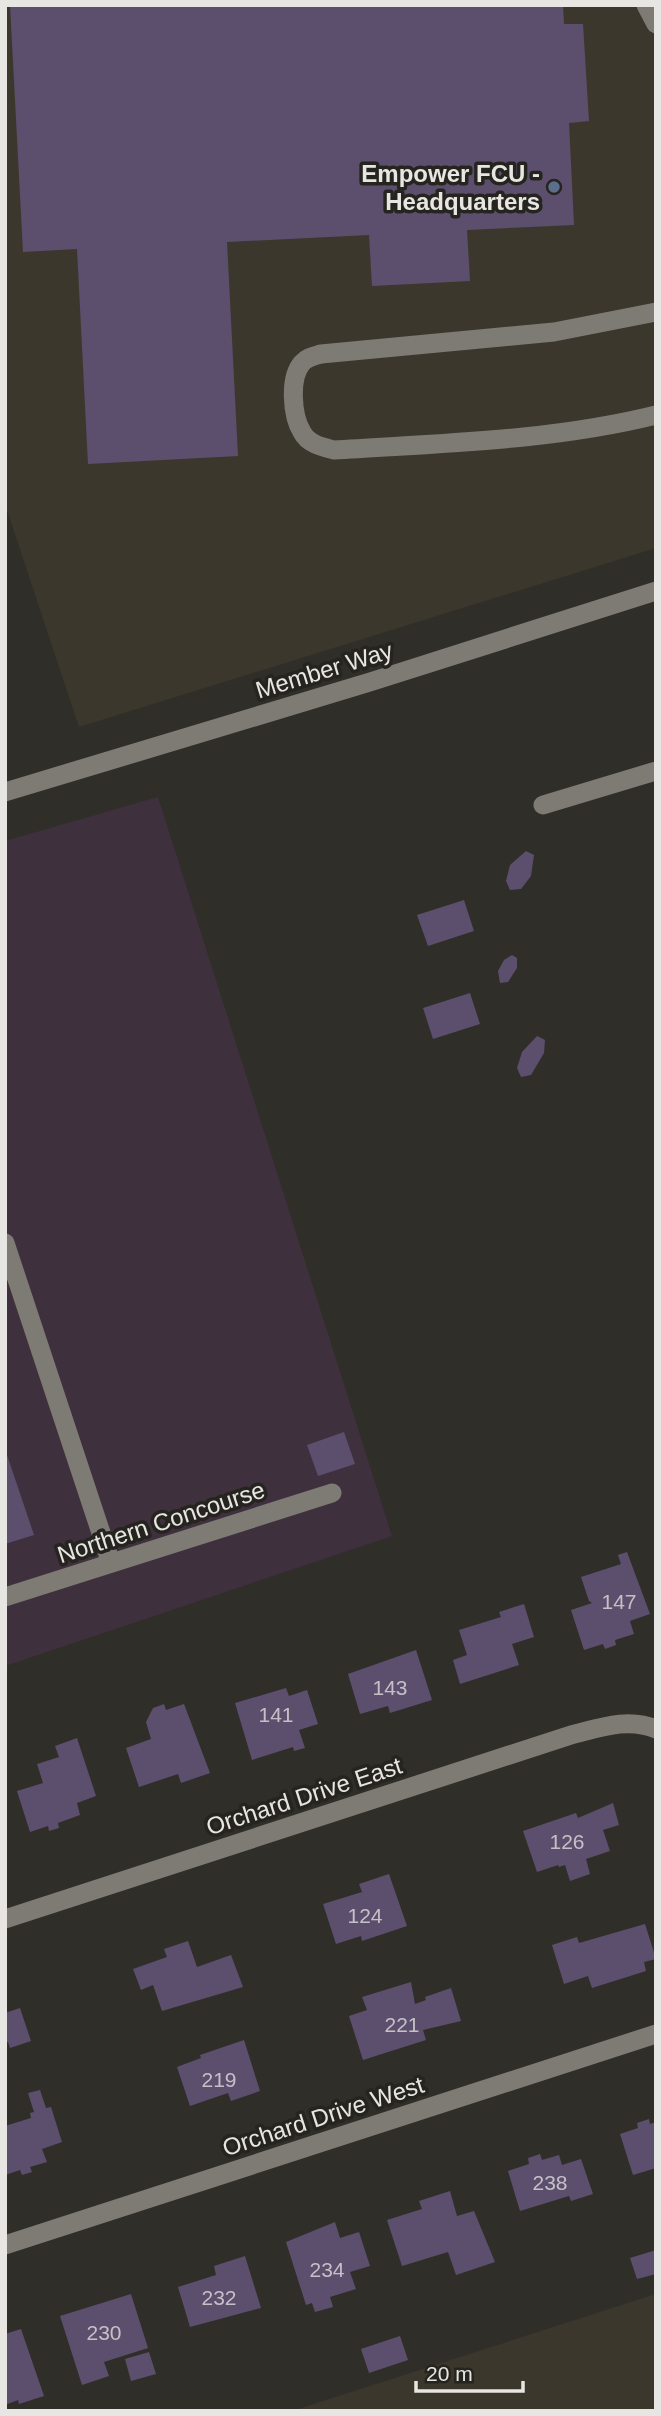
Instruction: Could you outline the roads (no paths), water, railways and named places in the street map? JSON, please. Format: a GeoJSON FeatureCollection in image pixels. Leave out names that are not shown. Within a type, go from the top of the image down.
{"type":"FeatureCollection","features":[{"type":"Feature","properties":{"kind":"street"},"geometry":{"type":"LineString","coordinates":[[646,5],[656,24]]}},
{"type":"Feature","properties":{"kind":"street"},"geometry":{"type":"LineString","coordinates":[[656,312],[554,332],[321,354],[308,357],[300,365],[294,390],[302,433],[316,445],[334,450],[519,438],[618,425],[656,415]]}},
{"type":"Feature","properties":{"kind":"street","name":"Member Way"},"geometry":{"type":"LineString","coordinates":[[5,792],[370,682],[656,591]]}},
{"type":"Feature","properties":{"kind":"street"},"geometry":{"type":"LineString","coordinates":[[543,805],[656,771]]}},
{"type":"Feature","properties":{"kind":"street"},"geometry":{"type":"LineString","coordinates":[[5,1243],[111,1563]]}},
{"type":"Feature","properties":{"kind":"street","name":"Northern Concourse"},"geometry":{"type":"LineString","coordinates":[[5,1597],[332,1493]]}},
{"type":"Feature","properties":{"kind":"street","name":"Orchard Drive East"},"geometry":{"type":"LineString","coordinates":[[5,1919],[571,1735],[619,1724],[641,1723],[656,1729]]}},
{"type":"Feature","properties":{"kind":"street","name":"Orchard Drive West"},"geometry":{"type":"LineString","coordinates":[[5,2245],[656,2034]]}},
{"type":"Feature","properties":{"kind":"place","name":"Empower FCU - Headquarters"},"geometry":{"type":"Point","coordinates":[554,187]}}]}
